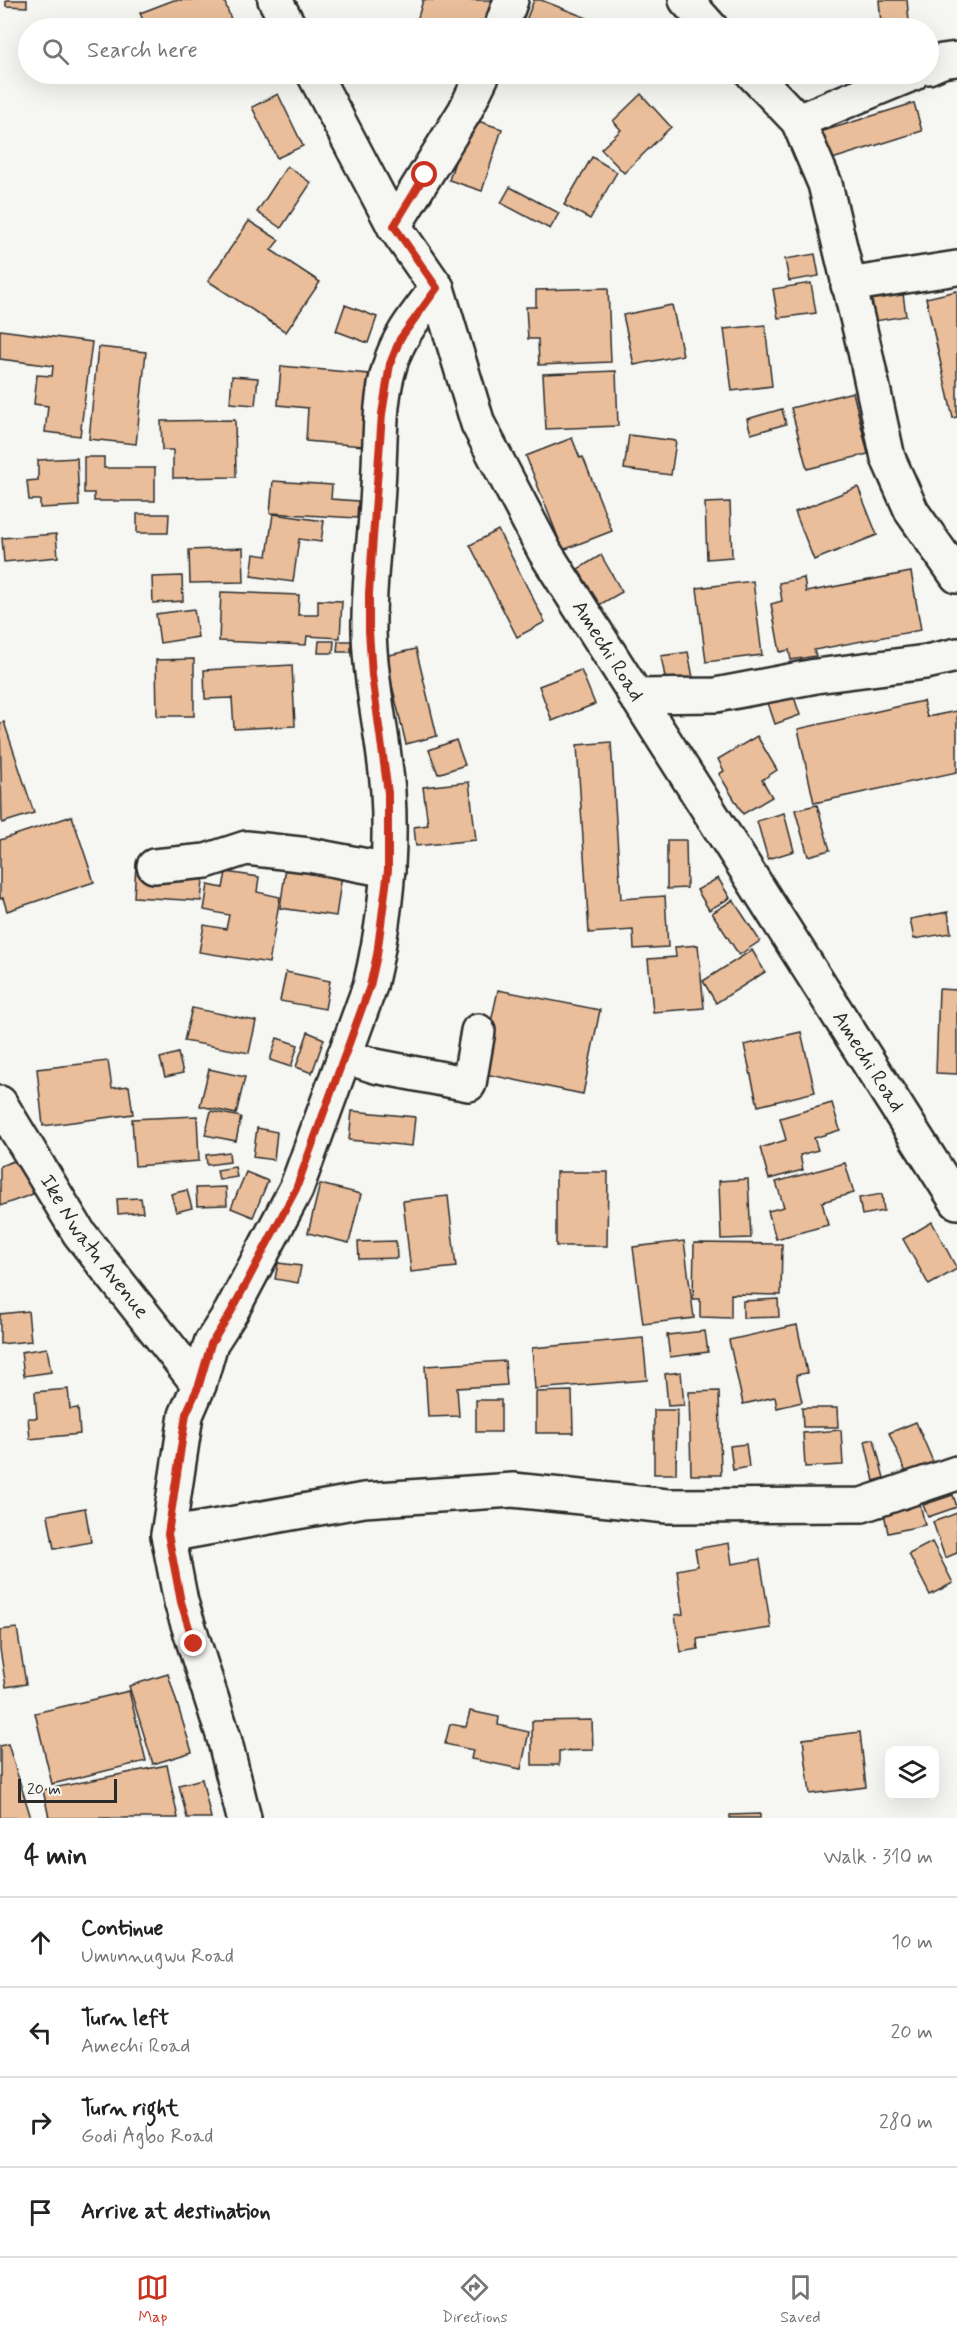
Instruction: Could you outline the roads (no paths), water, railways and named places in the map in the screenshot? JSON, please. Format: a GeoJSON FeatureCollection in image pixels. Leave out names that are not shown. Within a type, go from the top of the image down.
{"type":"FeatureCollection","features":[{"type":"Feature","properties":{"kind":"street"},"geometry":{"type":"LineString","coordinates":[[275,0],[285,18]]}},
{"type":"Feature","properties":{"kind":"street"},"geometry":{"type":"LineString","coordinates":[[505,18],[511,0]]}},
{"type":"Feature","properties":{"kind":"street"},"geometry":{"type":"LineString","coordinates":[[686,0],[702,18]]}},
{"type":"Feature","properties":{"kind":"street"},"geometry":{"type":"LineString","coordinates":[[939,62],[957,59]]}},
{"type":"Feature","properties":{"kind":"street","name":"Amechi Road"},"geometry":{"type":"LineString","coordinates":[[319,84],[394,226],[437,288],[478,424],[545,552],[957,1202]]}},
{"type":"Feature","properties":{"kind":"street"},"geometry":{"type":"LineString","coordinates":[[394,226],[465,111],[478,84]]}},
{"type":"Feature","properties":{"kind":"street"},"geometry":{"type":"LineString","coordinates":[[763,84],[798,121],[825,184],[888,458],[912,512],[957,576]]}},
{"type":"Feature","properties":{"kind":"street"},"geometry":{"type":"LineString","coordinates":[[798,121],[888,84]]}},
{"type":"Feature","properties":{"kind":"street"},"geometry":{"type":"LineString","coordinates":[[848,285],[957,268]]}},
{"type":"Feature","properties":{"kind":"street"},"geometry":{"type":"LineString","coordinates":[[244,1818],[224,1738],[181,1602],[168,1534],[186,1414],[199,1385],[211,1344],[231,1312],[296,1189],[370,986],[377,955],[388,870],[388,793],[372,675],[369,593],[382,414],[390,364],[400,339],[437,288]]}},
{"type":"Feature","properties":{"kind":"street"},"geometry":{"type":"LineString","coordinates":[[635,696],[716,695],[816,676],[926,662],[957,655]]}},
{"type":"Feature","properties":{"kind":"street"},"geometry":{"type":"LineString","coordinates":[[154,866],[206,861],[246,848],[309,855],[388,870]]}},
{"type":"Feature","properties":{"kind":"street"},"geometry":{"type":"LineString","coordinates":[[344,1056],[375,1066],[469,1084],[478,1031]]}},
{"type":"Feature","properties":{"kind":"street","name":"Ike Nwatu Avenue"},"geometry":{"type":"LineString","coordinates":[[0,1103],[79,1233],[199,1385]]}},
{"type":"Feature","properties":{"kind":"street"},"geometry":{"type":"LineString","coordinates":[[168,1534],[364,1500],[513,1491],[667,1506],[862,1505],[957,1473]]}}]}
